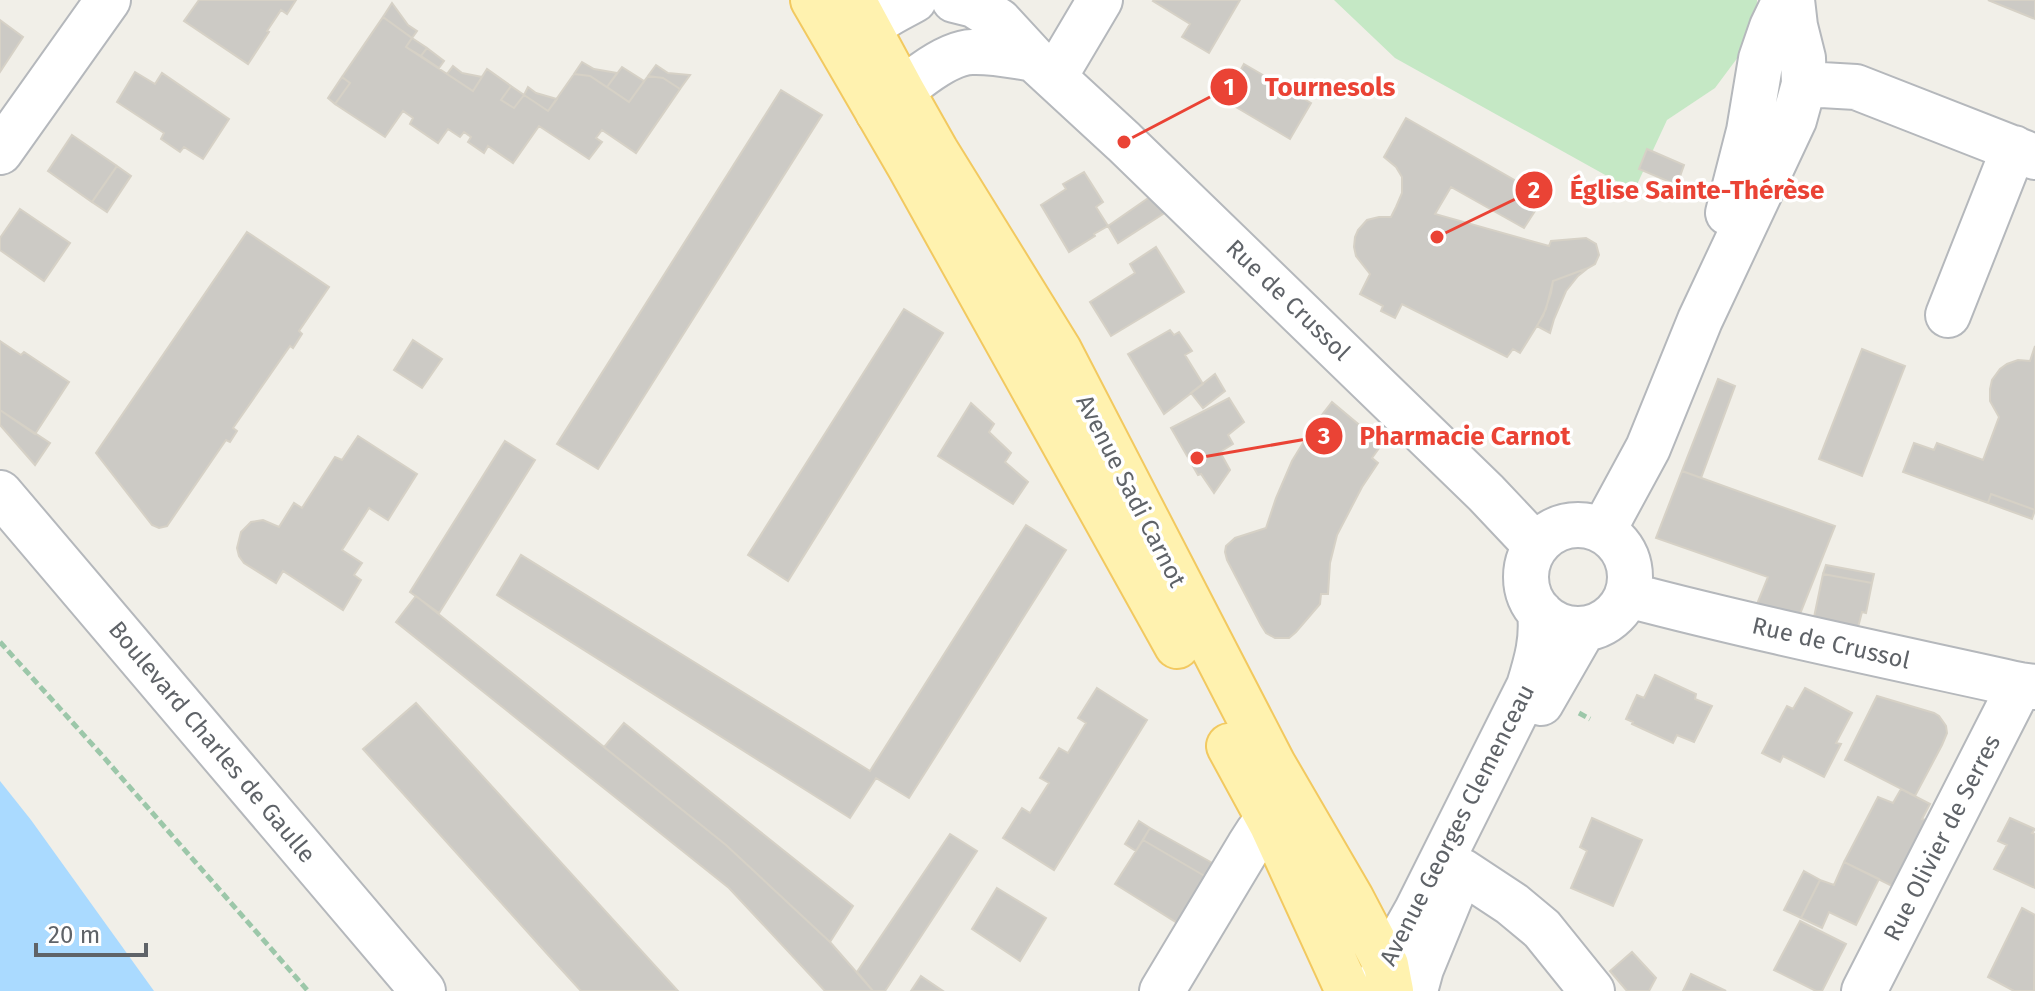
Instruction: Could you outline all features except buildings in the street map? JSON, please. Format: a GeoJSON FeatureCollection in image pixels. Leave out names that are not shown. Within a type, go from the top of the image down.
{"type":"FeatureCollection","features":[{"type":"Feature","properties":{"kind":"main road","name":"Avenue Sadi Carnot"},"geometry":{"type":"LineString","coordinates":[[813,0],[853,23],[882,95],[1272,825],[1348,991]]}},
{"type":"Feature","properties":{"kind":"main road","name":"Avenue Sadi Carnot"},"geometry":{"type":"LineString","coordinates":[[882,95],[936,151],[1059,350],[1273,764],[1394,975]]}},
{"type":"Feature","properties":{"kind":"street"},"geometry":{"type":"LineString","coordinates":[[0,152],[108,0]]}},
{"type":"Feature","properties":{"kind":"street"},"geometry":{"type":"LineString","coordinates":[[853,23],[915,0],[927,31],[958,55],[1045,68],[1100,0]]}},
{"type":"Feature","properties":{"kind":"street"},"geometry":{"type":"LineString","coordinates":[[953,0],[958,55]]}},
{"type":"Feature","properties":{"kind":"street","name":"Rue de Crussol"},"geometry":{"type":"LineString","coordinates":[[953,0],[974,5],[999,21],[1475,482],[1536,546]]}},
{"type":"Feature","properties":{"kind":"street"},"geometry":{"type":"LineString","coordinates":[[1700,320],[1749,131],[1761,59],[1785,0]]}},
{"type":"Feature","properties":{"kind":"street"},"geometry":{"type":"LineString","coordinates":[[1603,531],[1648,448],[1700,320],[1794,120],[1804,84],[1803,58],[1792,0]]}},
{"type":"Feature","properties":{"kind":"street"},"geometry":{"type":"LineString","coordinates":[[882,95],[958,55]]}},
{"type":"Feature","properties":{"kind":"street"},"geometry":{"type":"LineString","coordinates":[[1804,84],[1856,87],[2024,152],[1948,315]]}},
{"type":"Feature","properties":{"kind":"street","name":"Boulevard Charles de Gaulle"},"geometry":{"type":"LineString","coordinates":[[0,493],[423,991]]}},
{"type":"Feature","properties":{"kind":"street"},"geometry":{"type":"LineString","coordinates":[[1589,526],[1603,531],[1618,542],[1627,558],[1631,577],[1628,595],[1618,612],[1602,624],[1583,630],[1552,623],[1530,597],[1526,580],[1528,562],[1536,546],[1560,528],[1589,526]]}},
{"type":"Feature","properties":{"kind":"street","name":"Rue de Crussol"},"geometry":{"type":"LineString","coordinates":[[1628,595],[2027,686]]}},
{"type":"Feature","properties":{"kind":"street","name":"Avenue Georges Clemenceau"},"geometry":{"type":"LineString","coordinates":[[1394,975],[1417,910],[1525,694],[1540,648],[1540,612]]}},
{"type":"Feature","properties":{"kind":"street","name":"Avenue Georges Clemenceau"},"geometry":{"type":"LineString","coordinates":[[1394,975],[1421,969],[1462,871],[1545,695],[1583,630]]}},
{"type":"Feature","properties":{"kind":"street","name":"Rue Olivier de Serres"},"geometry":{"type":"LineString","coordinates":[[1864,991],[2027,686]]}},
{"type":"Feature","properties":{"kind":"street"},"geometry":{"type":"LineString","coordinates":[[1162,991],[1258,832],[1272,825]]}},
{"type":"Feature","properties":{"kind":"street"},"geometry":{"type":"LineString","coordinates":[[1462,871],[1512,904],[1542,929],[1592,991]]}},
{"type":"Feature","properties":{"kind":"path"},"geometry":{"type":"LineString","coordinates":[[0,642],[308,991]]}},
{"type":"Feature","properties":{"kind":"green space"},"geometry":{"type":"Polygon","coordinates":[[[1334,0],[1757,0],[1756,33],[1715,88],[1667,120],[1634,191],[1395,58],[1334,0]]]}},
{"type":"Feature","properties":{"kind":"water"},"geometry":{"type":"Polygon","coordinates":[[[0,781],[31,820],[154,991],[0,991],[0,781]]]}},
{"type":"Feature","properties":{"kind":"place","name":"Tournesols"},"geometry":{"type":"Point","coordinates":[1124,142]}},
{"type":"Feature","properties":{"kind":"place","name":"Église Sainte-Thérèse"},"geometry":{"type":"Point","coordinates":[1437,237]}},
{"type":"Feature","properties":{"kind":"place","name":"Pharmacie Carnot"},"geometry":{"type":"Point","coordinates":[1197,458]}}]}
